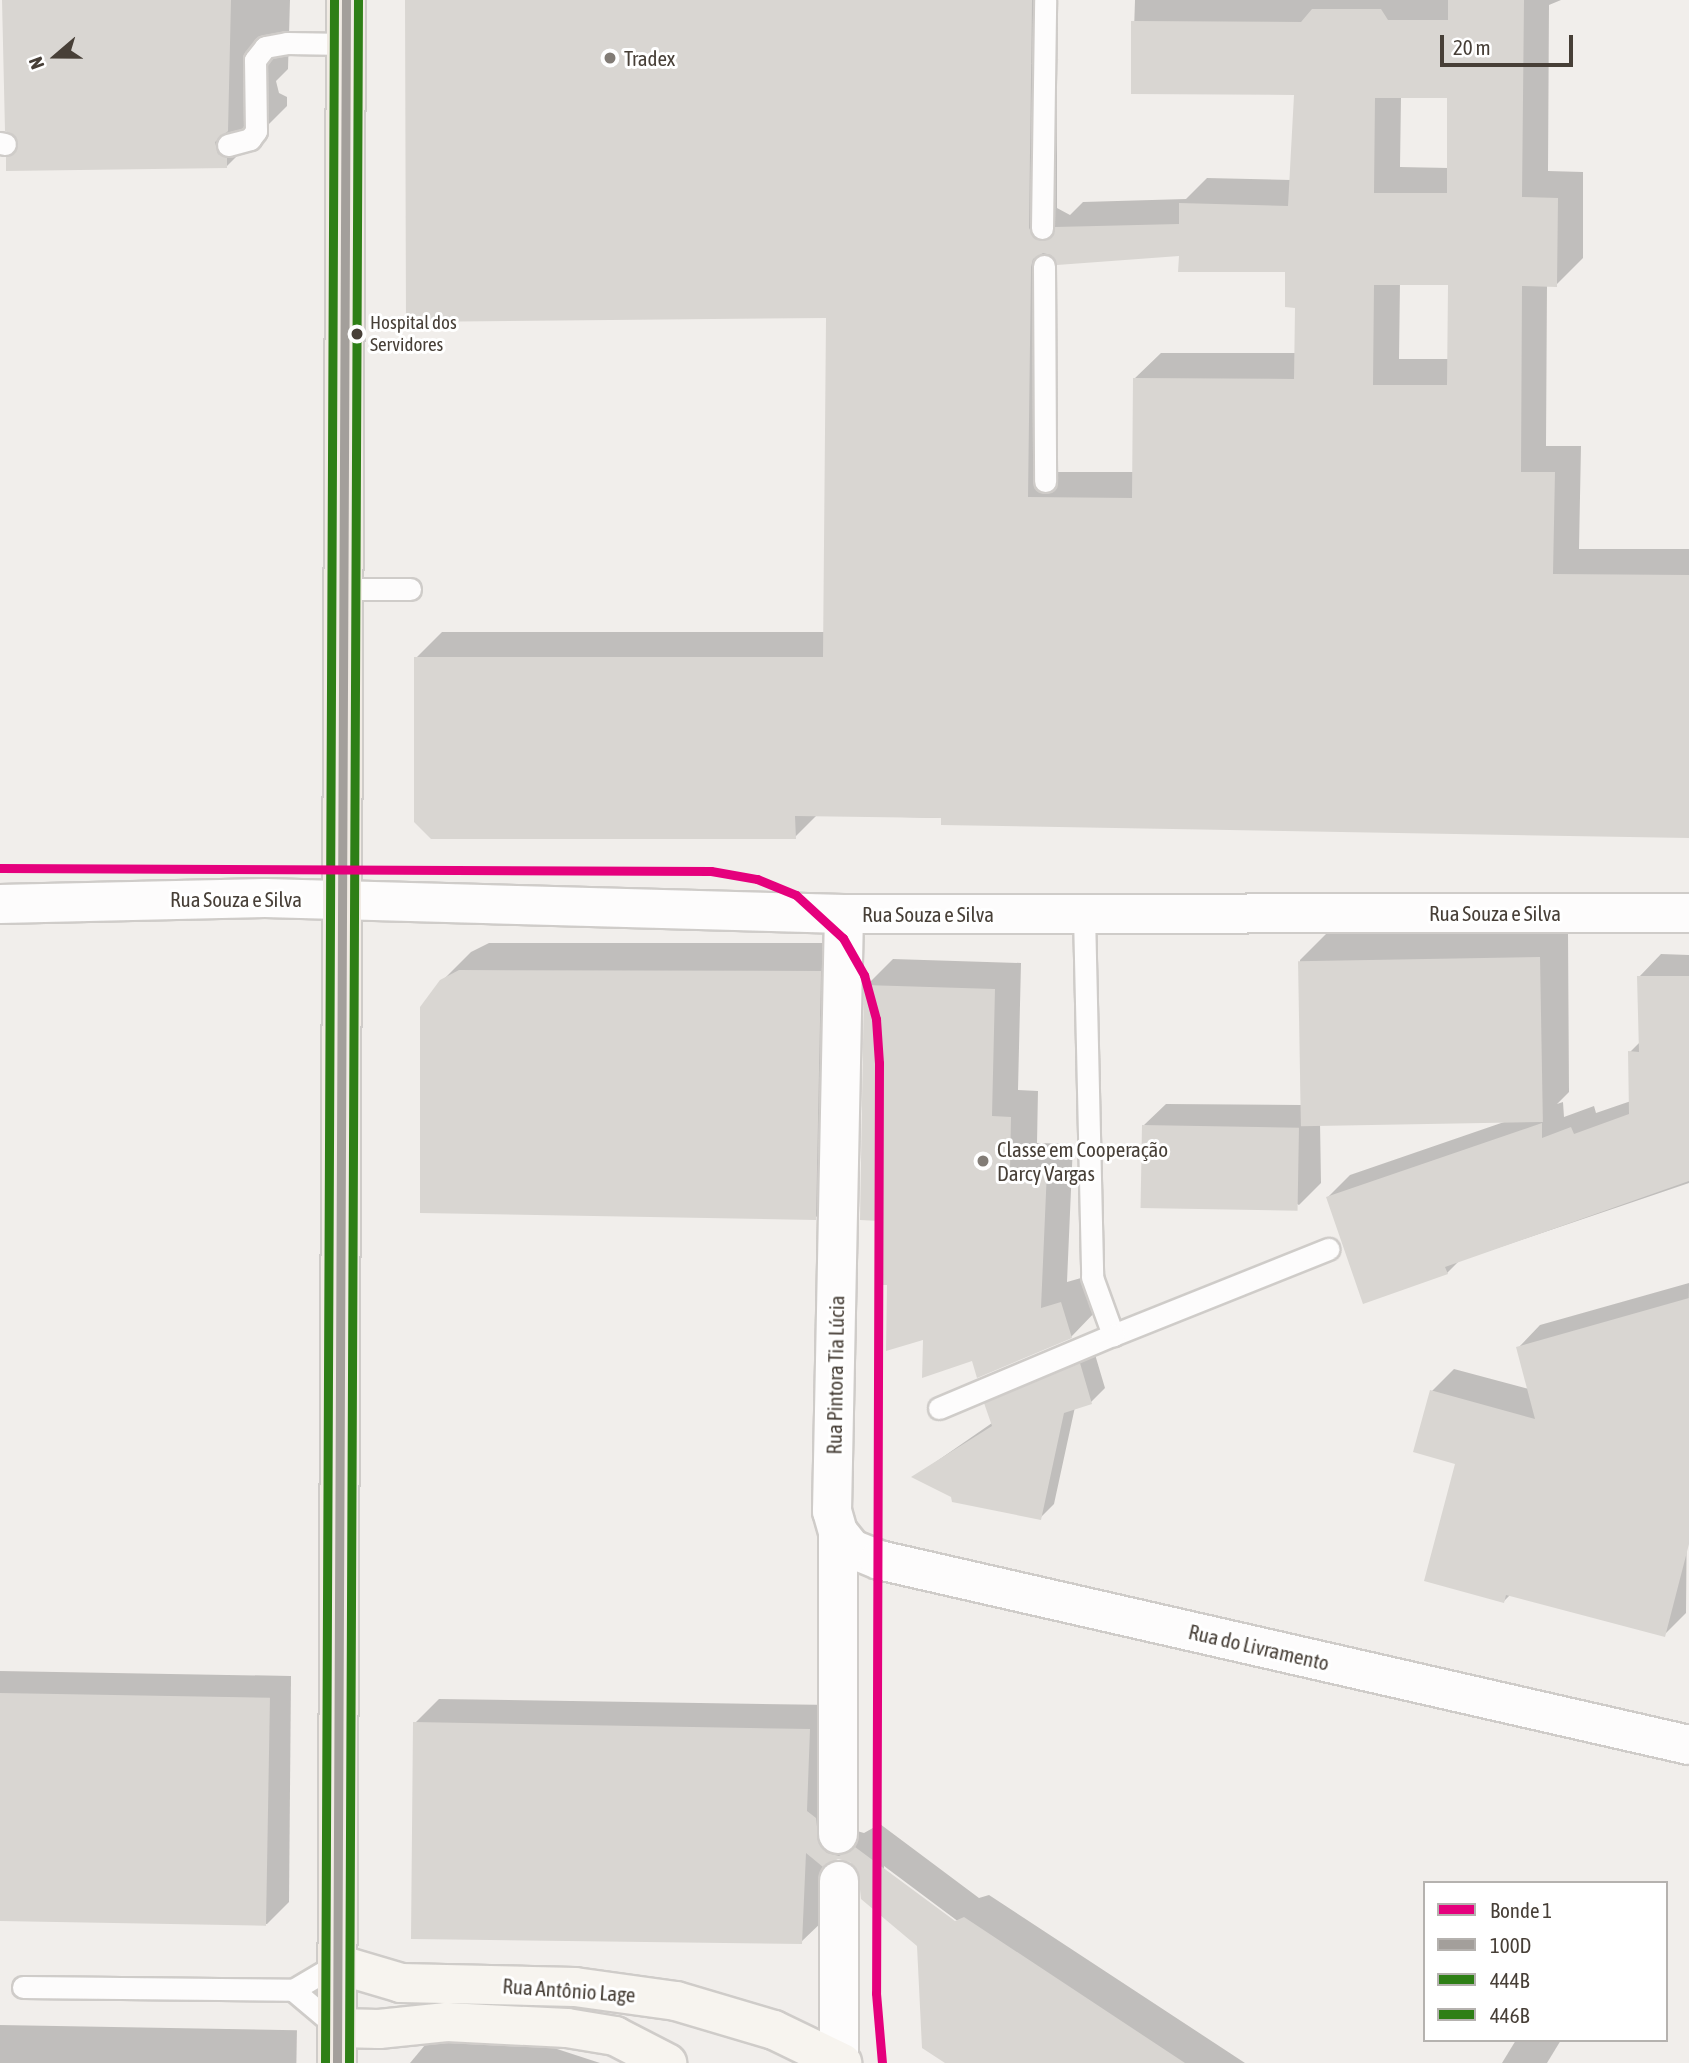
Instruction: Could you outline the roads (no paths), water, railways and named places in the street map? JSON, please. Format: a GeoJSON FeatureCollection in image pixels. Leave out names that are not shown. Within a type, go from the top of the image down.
{"type":"FeatureCollection","features":[{"type":"Feature","properties":{"kind":"main road"},"geometry":{"type":"LineString","coordinates":[[337,2045],[346,0]]}},
{"type":"Feature","properties":{"kind":"street","name":"Rua Souza e Silva"},"geometry":{"type":"LineString","coordinates":[[0,904],[341,900],[844,914],[1689,913]]}},
{"type":"Feature","properties":{"kind":"street","name":"Rua Pintora Tia Lúcia"},"geometry":{"type":"LineString","coordinates":[[838,1834],[838,1532],[832,1511],[844,914]]}},
{"type":"Feature","properties":{"kind":"street","name":"Rua do Livramento"},"geometry":{"type":"LineString","coordinates":[[838,1532],[852,1549],[879,1560],[1689,1745]]}},
{"type":"Feature","properties":{"kind":"street"},"geometry":{"type":"LineString","coordinates":[[839,1881],[840,2063]]}},
{"type":"Feature","properties":{"kind":"street","name":"Rua Antônio Lage"},"geometry":{"type":"LineString","coordinates":[[337,1964],[401,1983],[575,1987],[664,1998],[774,2030],[840,2063]]}},
{"type":"Feature","properties":{"kind":"street","name":"Rua Antônio Lage"},"geometry":{"type":"LineString","coordinates":[[337,2045],[379,2029],[447,2022],[581,2029],[624,2040],[667,2063]]}},
{"type":"Feature","properties":{"kind":"lane"},"geometry":{"type":"LineString","coordinates":[[1042,228],[1045,0]]}},
{"type":"Feature","properties":{"kind":"lane"},"geometry":{"type":"LineString","coordinates":[[228,145],[250,139],[256,131],[255,60],[265,47],[287,43],[346,44]]}},
{"type":"Feature","properties":{"kind":"lane"},"geometry":{"type":"LineString","coordinates":[[1044,266],[1045,481]]}},
{"type":"Feature","properties":{"kind":"lane"},"geometry":{"type":"LineString","coordinates":[[343,589],[410,589]]}},
{"type":"Feature","properties":{"kind":"lane"},"geometry":{"type":"LineString","coordinates":[[1084,914],[1093,1277],[1113,1335]]}},
{"type":"Feature","properties":{"kind":"lane"},"geometry":{"type":"LineString","coordinates":[[939,1408],[1113,1335],[1328,1250]]}},
{"type":"Feature","properties":{"kind":"lane"},"geometry":{"type":"LineString","coordinates":[[23,1987],[293,1990],[337,1964]]}},
{"type":"Feature","properties":{"kind":"lane"},"geometry":{"type":"LineString","coordinates":[[293,1990],[337,2045]]}},
{"type":"Feature","properties":{"kind":"tram line","name":"1"},"geometry":{"type":"LineString","coordinates":[[0,868],[711,871],[757,879],[796,895],[843,938],[864,975],[876,1019],[879,1063],[876,1993],[882,2063]]}},
{"type":"Feature","properties":{"kind":"place","name":"Tradex"},"geometry":{"type":"Point","coordinates":[610,58]}},
{"type":"Feature","properties":{"kind":"place","name":"Hospital dos Servidores"},"geometry":{"type":"Point","coordinates":[357,334]}},
{"type":"Feature","properties":{"kind":"place","name":"Classe em Cooperação Darcy Vargas"},"geometry":{"type":"Point","coordinates":[983,1161]}}]}
